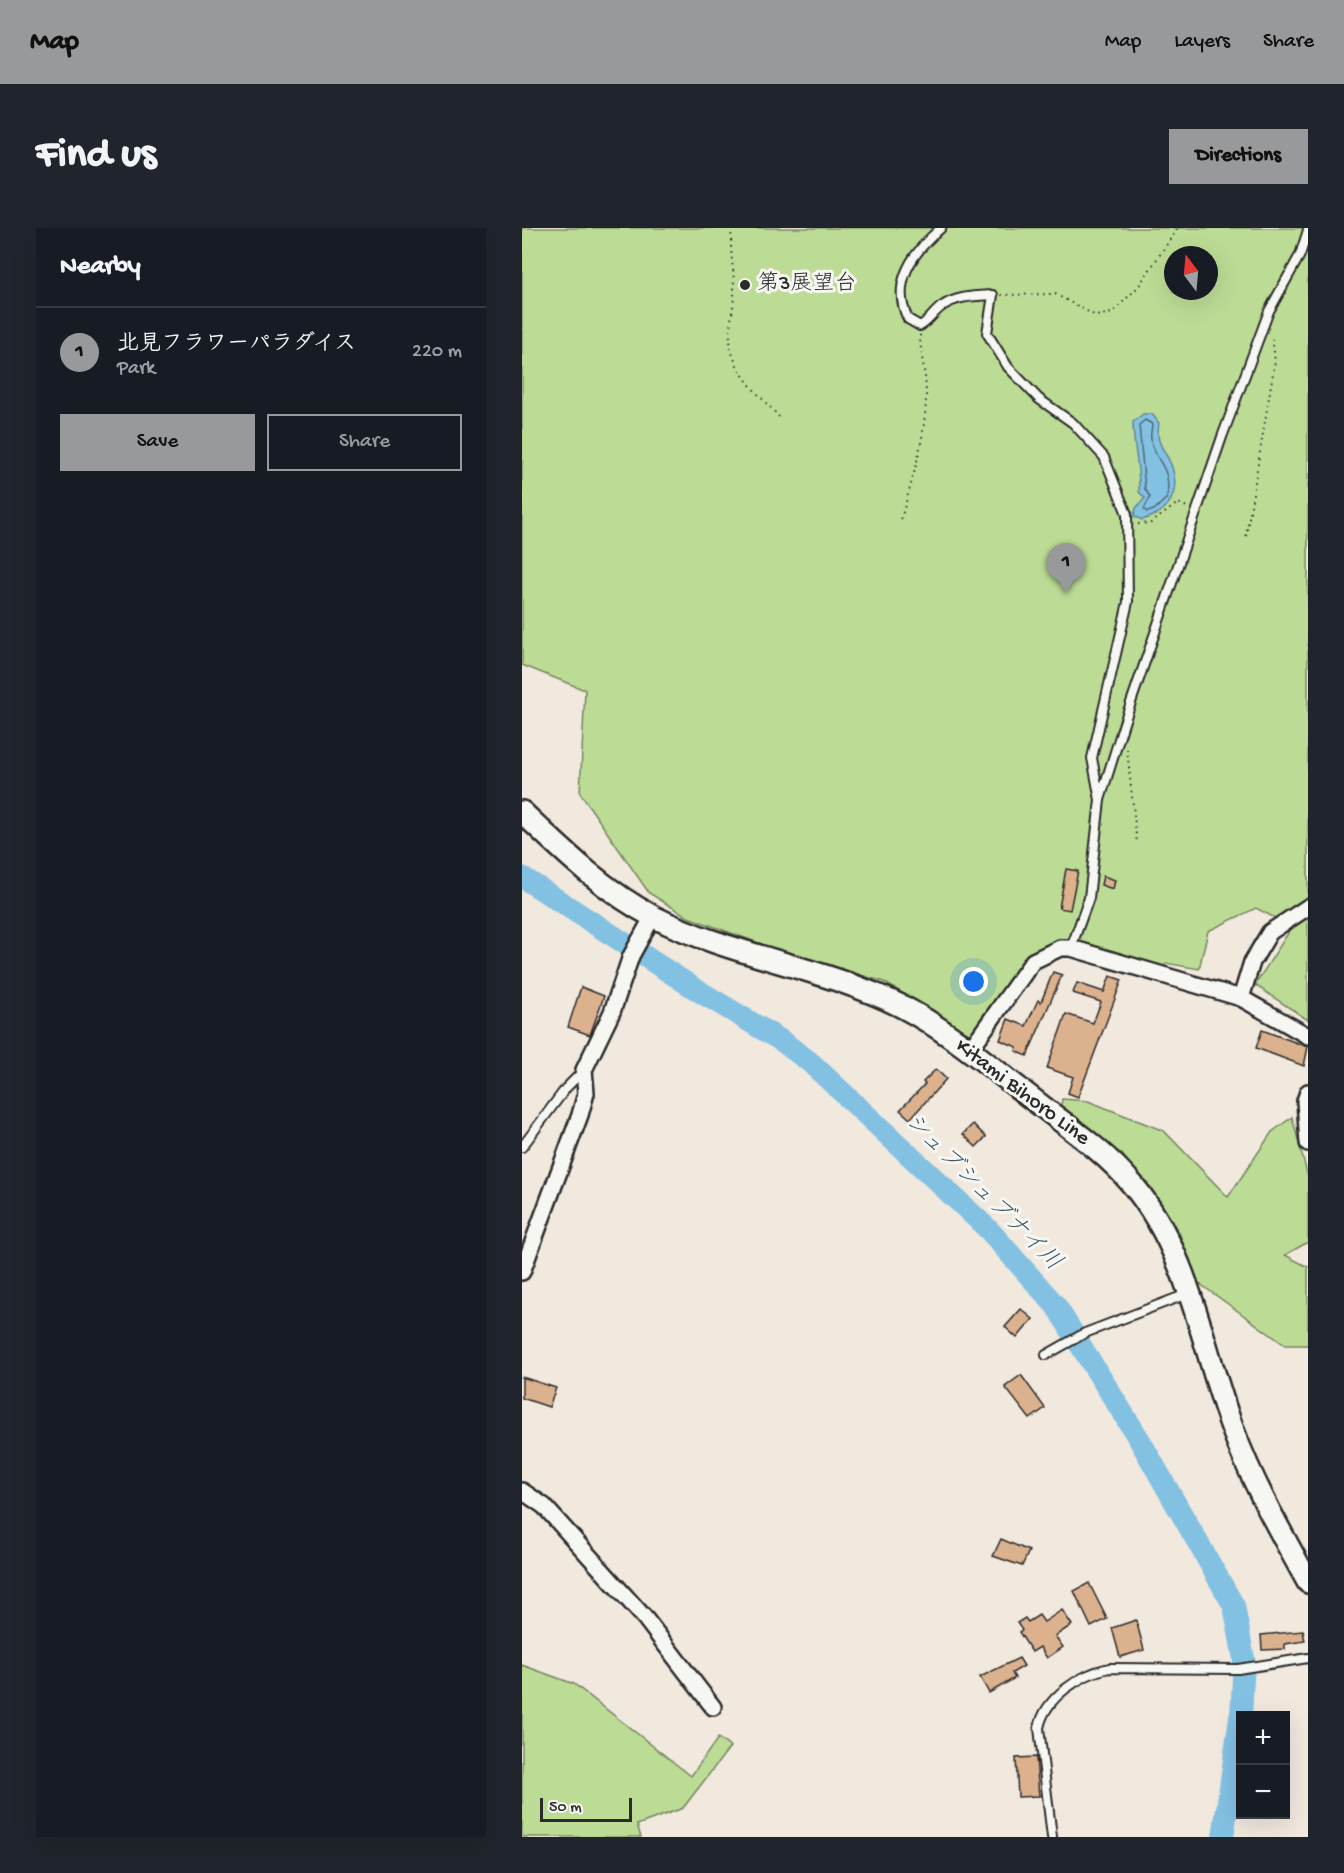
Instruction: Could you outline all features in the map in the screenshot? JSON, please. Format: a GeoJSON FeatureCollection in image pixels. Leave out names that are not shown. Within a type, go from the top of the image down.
{"type":"FeatureCollection","features":[{"type":"Feature","properties":{"kind":"main road","name":"Kitami Bihoro Line"},"geometry":{"type":"LineString","coordinates":[[522,812],[601,883],[653,916],[846,984],[902,1007],[969,1051],[1103,1154],[1132,1184],[1155,1216],[1178,1262],[1233,1432],[1280,1531],[1308,1582]]}},
{"type":"Feature","properties":{"kind":"street"},"geometry":{"type":"LineString","coordinates":[[1241,999],[1252,962],[1270,932],[1308,907]]}},
{"type":"Feature","properties":{"kind":"street"},"geometry":{"type":"LineString","coordinates":[[522,1272],[580,1115],[586,1093],[584,1070],[612,1012],[631,956],[642,940],[653,916]]}},
{"type":"Feature","properties":{"kind":"street"},"geometry":{"type":"LineString","coordinates":[[969,1051],[1034,961],[1060,948],[1071,948],[1241,999],[1308,1036]]}},
{"type":"Feature","properties":{"kind":"street"},"geometry":{"type":"LineString","coordinates":[[1308,1092],[1305,1101],[1308,1143]]}},
{"type":"Feature","properties":{"kind":"street"},"geometry":{"type":"LineString","coordinates":[[522,1491],[544,1506],[644,1617],[713,1707]]}},
{"type":"Feature","properties":{"kind":"lane"},"geometry":{"type":"LineString","coordinates":[[941,228],[929,238],[906,268],[901,283],[904,312],[908,320],[920,326],[929,321],[941,307],[964,297],[993,295],[987,333],[1008,367],[1039,399],[1073,423],[1104,457],[1127,514],[1128,602],[1092,758],[1100,800]]}},
{"type":"Feature","properties":{"kind":"lane"},"geometry":{"type":"LineString","coordinates":[[1071,948],[1089,898],[1100,800],[1124,723],[1269,311],[1300,255],[1308,230]]}},
{"type":"Feature","properties":{"kind":"lane"},"geometry":{"type":"LineString","coordinates":[[522,1147],[566,1088],[584,1070]]}},
{"type":"Feature","properties":{"kind":"lane"},"geometry":{"type":"LineString","coordinates":[[1046,1355],[1085,1333],[1188,1293]]}},
{"type":"Feature","properties":{"kind":"lane"},"geometry":{"type":"LineString","coordinates":[[1052,1837],[1039,1728],[1042,1714],[1074,1681],[1091,1672],[1109,1668],[1238,1669],[1308,1658]]}},
{"type":"Feature","properties":{"kind":"path"},"geometry":{"type":"LineString","coordinates":[[732,228],[729,253],[734,288],[729,340],[742,376],[781,419]]}},
{"type":"Feature","properties":{"kind":"path"},"geometry":{"type":"LineString","coordinates":[[993,295],[1055,294],[1096,316],[1112,313],[1138,288],[1178,228]]}},
{"type":"Feature","properties":{"kind":"path"},"geometry":{"type":"LineString","coordinates":[[1246,536],[1275,361],[1269,311]]}},
{"type":"Feature","properties":{"kind":"path"},"geometry":{"type":"LineString","coordinates":[[901,519],[921,447],[925,419],[925,373],[920,351],[920,326]]}},
{"type":"Feature","properties":{"kind":"path"},"geometry":{"type":"LineString","coordinates":[[1127,514],[1139,525],[1151,523],[1178,503],[1197,512]]}},
{"type":"Feature","properties":{"kind":"path"},"geometry":{"type":"LineString","coordinates":[[1124,723],[1137,843]]}},
{"type":"Feature","properties":{"kind":"green space"},"geometry":{"type":"Polygon","coordinates":[[[522,228],[1308,228],[1308,1020],[1255,985],[1292,927],[1256,908],[1208,931],[1199,969],[1166,963],[1164,968],[1062,943],[1014,977],[970,1035],[884,982],[772,948],[688,917],[649,893],[580,793],[585,690],[522,665],[522,228]]]}},
{"type":"Feature","properties":{"kind":"green space"},"geometry":{"type":"Polygon","coordinates":[[[1062,1099],[1088,1101],[1164,1131],[1228,1197],[1272,1132],[1292,1117],[1308,1177],[1308,1242],[1285,1255],[1308,1267],[1308,1345],[1285,1345],[1196,1281],[1179,1232],[1122,1154],[1060,1112],[1062,1099]]]}},
{"type":"Feature","properties":{"kind":"green space"},"geometry":{"type":"Polygon","coordinates":[[[522,1665],[574,1684],[691,1776],[718,1738],[730,1747],[683,1808],[637,1825],[641,1837],[522,1837],[522,1665]]]}},
{"type":"Feature","properties":{"kind":"water"},"geometry":{"type":"Polygon","coordinates":[[[1143,414],[1152,414],[1159,423],[1158,437],[1172,467],[1175,486],[1170,501],[1165,507],[1159,513],[1142,520],[1134,516],[1136,508],[1145,498],[1139,492],[1133,422],[1143,414]]]}},
{"type":"Feature","properties":{"kind":"building"},"geometry":{"type":"Polygon","coordinates":[[[1066,869],[1078,871],[1070,910],[1059,908],[1066,869]]]}},
{"type":"Feature","properties":{"kind":"building"},"geometry":{"type":"Polygon","coordinates":[[[1103,876],[1115,880],[1113,889],[1101,885],[1103,876]]]}},
{"type":"Feature","properties":{"kind":"building"},"geometry":{"type":"Polygon","coordinates":[[[1053,972],[1062,975],[1027,1056],[1016,1051],[1017,1047],[1000,1040],[1008,1019],[1026,1026],[1038,1000],[1041,1002],[1053,972]]]}},
{"type":"Feature","properties":{"kind":"building"},"geometry":{"type":"Polygon","coordinates":[[[1110,976],[1122,980],[1078,1097],[1068,1093],[1073,1077],[1047,1068],[1066,1014],[1093,1023],[1101,1002],[1073,993],[1077,983],[1104,992],[1110,976]]]}},
{"type":"Feature","properties":{"kind":"building"},"geometry":{"type":"Polygon","coordinates":[[[581,987],[604,996],[590,1035],[568,1027],[581,987]]]}},
{"type":"Feature","properties":{"kind":"building"},"geometry":{"type":"Polygon","coordinates":[[[1262,1030],[1308,1047],[1304,1066],[1256,1048],[1262,1030]]]}},
{"type":"Feature","properties":{"kind":"building"},"geometry":{"type":"Polygon","coordinates":[[[936,1069],[946,1079],[910,1119],[900,1110],[936,1069]]]}},
{"type":"Feature","properties":{"kind":"building"},"geometry":{"type":"Polygon","coordinates":[[[973,1124],[986,1137],[976,1147],[963,1134],[973,1124]]]}},
{"type":"Feature","properties":{"kind":"building"},"geometry":{"type":"Polygon","coordinates":[[[1021,1309],[1033,1319],[1017,1338],[1005,1327],[1021,1309]]]}},
{"type":"Feature","properties":{"kind":"building"},"geometry":{"type":"Polygon","coordinates":[[[1021,1375],[1045,1408],[1030,1419],[1005,1387],[1021,1375]]]}},
{"type":"Feature","properties":{"kind":"building"},"geometry":{"type":"Polygon","coordinates":[[[522,1377],[556,1388],[549,1407],[522,1398],[522,1377]]]}},
{"type":"Feature","properties":{"kind":"building"},"geometry":{"type":"Polygon","coordinates":[[[1001,1539],[1029,1551],[1022,1566],[993,1556],[1001,1539]]]}},
{"type":"Feature","properties":{"kind":"building"},"geometry":{"type":"Polygon","coordinates":[[[1089,1583],[1107,1619],[1091,1627],[1074,1591],[1089,1583]]]}},
{"type":"Feature","properties":{"kind":"building"},"geometry":{"type":"Polygon","coordinates":[[[1062,1610],[1072,1625],[1055,1636],[1063,1647],[1047,1658],[1040,1647],[1032,1652],[1019,1632],[1022,1630],[1017,1623],[1025,1618],[1028,1622],[1039,1615],[1044,1622],[1062,1610]]]}},
{"type":"Feature","properties":{"kind":"building"},"geometry":{"type":"Polygon","coordinates":[[[1136,1620],[1144,1650],[1120,1657],[1112,1628],[1136,1620]]]}},
{"type":"Feature","properties":{"kind":"building"},"geometry":{"type":"Polygon","coordinates":[[[1303,1631],[1305,1641],[1285,1644],[1285,1649],[1262,1650],[1261,1635],[1303,1631]]]}},
{"type":"Feature","properties":{"kind":"building"},"geometry":{"type":"Polygon","coordinates":[[[1019,1658],[1024,1666],[1012,1673],[1015,1678],[989,1693],[980,1677],[1019,1658]]]}},
{"type":"Feature","properties":{"kind":"building"},"geometry":{"type":"Polygon","coordinates":[[[1036,1757],[1039,1796],[1018,1797],[1016,1758],[1036,1757]]]}},
{"type":"Feature","properties":{"kind":"waterway","name":"シュブシュブナイ川"},"geometry":{"type":"LineString","coordinates":[[522,877],[697,990],[782,1041],[811,1063],[988,1229],[1056,1306],[1139,1439],[1234,1606],[1244,1659],[1241,1711]]}},
{"type":"Feature","properties":{"kind":"waterway","name":"シュブシュブナイ川"},"geometry":{"type":"LineString","coordinates":[[1223,1837],[1236,1746]]}},
{"type":"Feature","properties":{"kind":"place","name":"第3展望台"},"geometry":{"type":"Point","coordinates":[745,285]}},
{"type":"Feature","properties":{"kind":"place","name":"北見フラワーパラダイス"},"geometry":{"type":"Point","coordinates":[1066,593]}}]}
